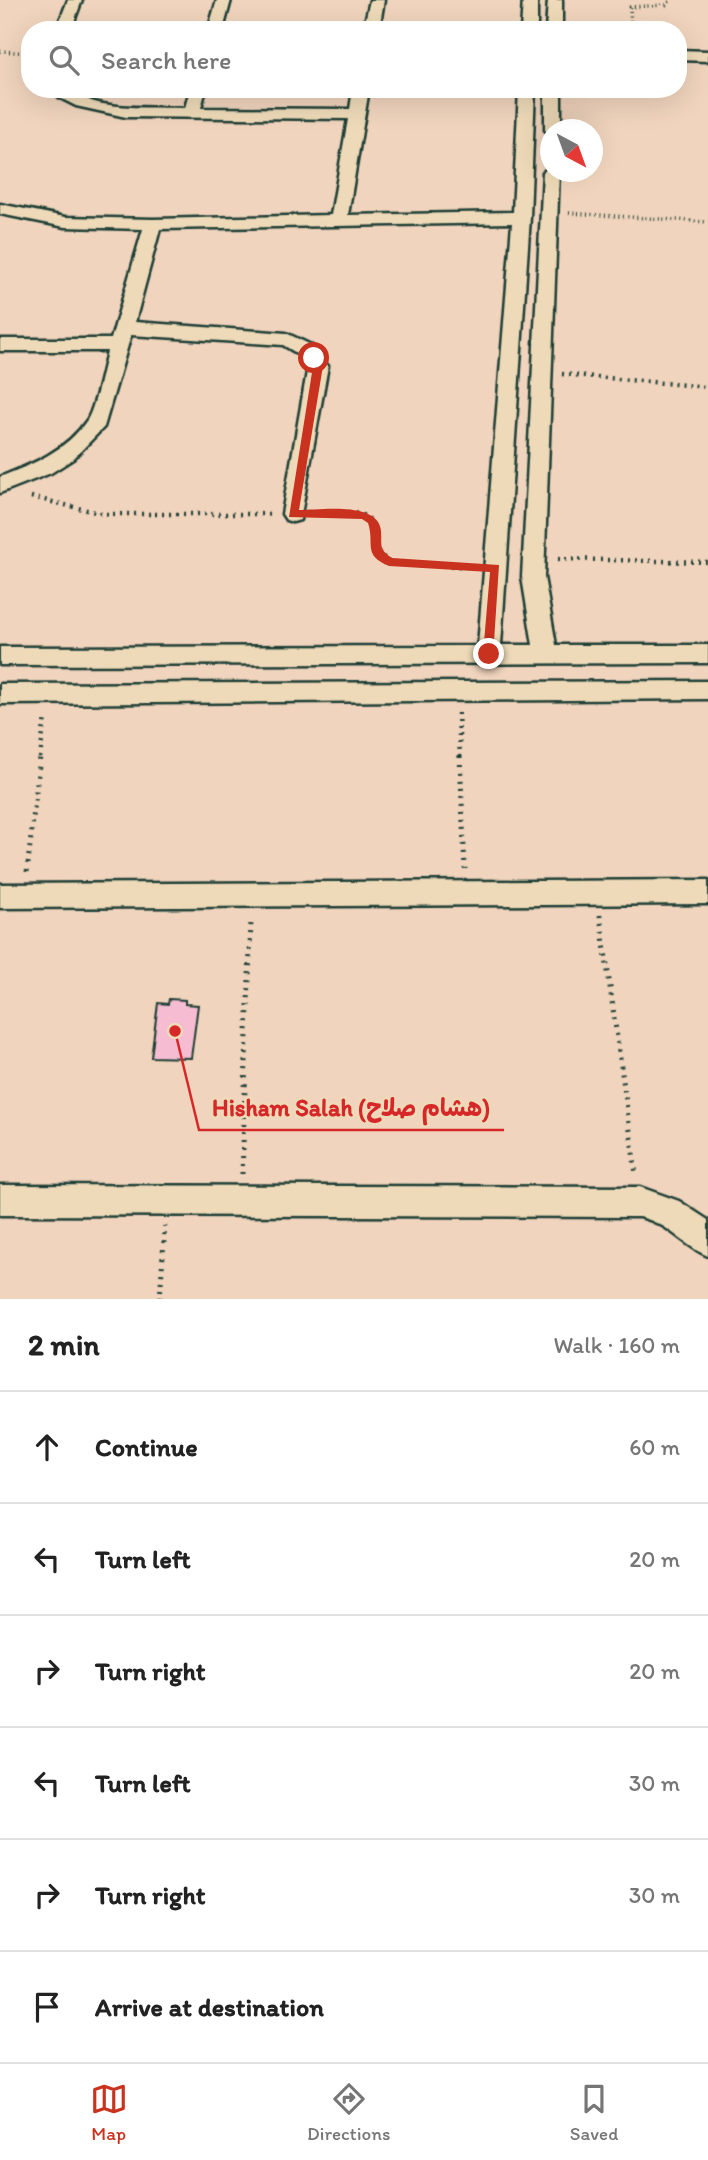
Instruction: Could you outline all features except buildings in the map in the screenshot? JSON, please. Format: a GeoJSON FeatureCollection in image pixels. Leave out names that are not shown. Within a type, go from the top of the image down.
{"type":"FeatureCollection","features":[{"type":"Feature","properties":{"kind":"street"},"geometry":{"type":"LineString","coordinates":[[67,21],[75,0]]}},
{"type":"Feature","properties":{"kind":"street"},"geometry":{"type":"LineString","coordinates":[[218,21],[224,0]]}},
{"type":"Feature","properties":{"kind":"street"},"geometry":{"type":"LineString","coordinates":[[374,21],[377,0]]}},
{"type":"Feature","properties":{"kind":"street"},"geometry":{"type":"LineString","coordinates":[[529,21],[530,0]]}},
{"type":"Feature","properties":{"kind":"street"},"geometry":{"type":"LineString","coordinates":[[554,21],[555,0]]}},
{"type":"Feature","properties":{"kind":"street"},"geometry":{"type":"LineString","coordinates":[[687,55],[708,55]]}},
{"type":"Feature","properties":{"kind":"street"},"geometry":{"type":"LineString","coordinates":[[72,98],[100,109],[357,114]]}},
{"type":"Feature","properties":{"kind":"street"},"geometry":{"type":"LineString","coordinates":[[192,112],[196,98]]}},
{"type":"Feature","properties":{"kind":"street"},"geometry":{"type":"LineString","coordinates":[[339,219],[360,98]]}},
{"type":"Feature","properties":{"kind":"street"},"geometry":{"type":"LineString","coordinates":[[489,654],[521,217],[527,98]]}},
{"type":"Feature","properties":{"kind":"street"},"geometry":{"type":"LineString","coordinates":[[552,119],[553,98]]}},
{"type":"Feature","properties":{"kind":"street"},"geometry":{"type":"LineString","coordinates":[[525,133],[540,132]]}},
{"type":"Feature","properties":{"kind":"street"},"geometry":{"type":"LineString","coordinates":[[546,654],[533,567],[550,182]]}},
{"type":"Feature","properties":{"kind":"street"},"geometry":{"type":"LineString","coordinates":[[0,209],[65,222],[153,225],[521,217]]}},
{"type":"Feature","properties":{"kind":"street"},"geometry":{"type":"LineString","coordinates":[[0,485],[44,468],[83,439],[97,422],[153,225]]}},
{"type":"Feature","properties":{"kind":"street"},"geometry":{"type":"LineString","coordinates":[[0,345],[121,336],[286,340],[297,344],[314,358],[318,366],[293,514]]}},
{"type":"Feature","properties":{"kind":"street"},"geometry":{"type":"LineString","coordinates":[[495,573],[533,567]]}},
{"type":"Feature","properties":{"kind":"street"},"geometry":{"type":"LineString","coordinates":[[0,656],[708,654]]}},
{"type":"Feature","properties":{"kind":"street"},"geometry":{"type":"LineString","coordinates":[[285,692],[289,655]]}},
{"type":"Feature","properties":{"kind":"street"},"geometry":{"type":"LineString","coordinates":[[0,694],[708,690]]}},
{"type":"Feature","properties":{"kind":"street"},"geometry":{"type":"LineString","coordinates":[[12,897],[708,892]]}},
{"type":"Feature","properties":{"kind":"street"},"geometry":{"type":"LineString","coordinates":[[0,1200],[639,1202],[659,1206],[689,1221],[708,1241]]}},
{"type":"Feature","properties":{"kind":"path"},"geometry":{"type":"LineString","coordinates":[[631,21],[630,7],[666,5],[671,0]]}},
{"type":"Feature","properties":{"kind":"path"},"geometry":{"type":"LineString","coordinates":[[0,51],[21,52]]}},
{"type":"Feature","properties":{"kind":"path"},"geometry":{"type":"LineString","coordinates":[[548,212],[708,222]]}},
{"type":"Feature","properties":{"kind":"path"},"geometry":{"type":"LineString","coordinates":[[541,372],[708,387]]}},
{"type":"Feature","properties":{"kind":"path"},"geometry":{"type":"LineString","coordinates":[[27,495],[104,514],[364,515],[372,521],[375,530],[374,545],[379,555],[389,562],[495,573]]}},
{"type":"Feature","properties":{"kind":"path"},"geometry":{"type":"LineString","coordinates":[[533,567],[708,562]]}},
{"type":"Feature","properties":{"kind":"path"},"geometry":{"type":"LineString","coordinates":[[457,691],[466,894]]}},
{"type":"Feature","properties":{"kind":"path"},"geometry":{"type":"LineString","coordinates":[[12,897],[48,693]]}},
{"type":"Feature","properties":{"kind":"path"},"geometry":{"type":"LineString","coordinates":[[597,893],[639,1202]]}},
{"type":"Feature","properties":{"kind":"path"},"geometry":{"type":"LineString","coordinates":[[242,1200],[252,896]]}},
{"type":"Feature","properties":{"kind":"path"},"geometry":{"type":"LineString","coordinates":[[160,1299],[166,1200]]}},
{"type":"Feature","properties":{"kind":"place","name":"Hisham Salah (هشام صلاح)"},"geometry":{"type":"Point","coordinates":[175,1031]}},
{"type":"Feature","properties":{"kind":"route"},"geometry":{"type":"LineString","coordinates":[[314,358],[318,366],[293,514],[364,515],[372,521],[375,530],[374,545],[379,555],[389,562],[403,565],[495,568],[489,654]]}}]}
